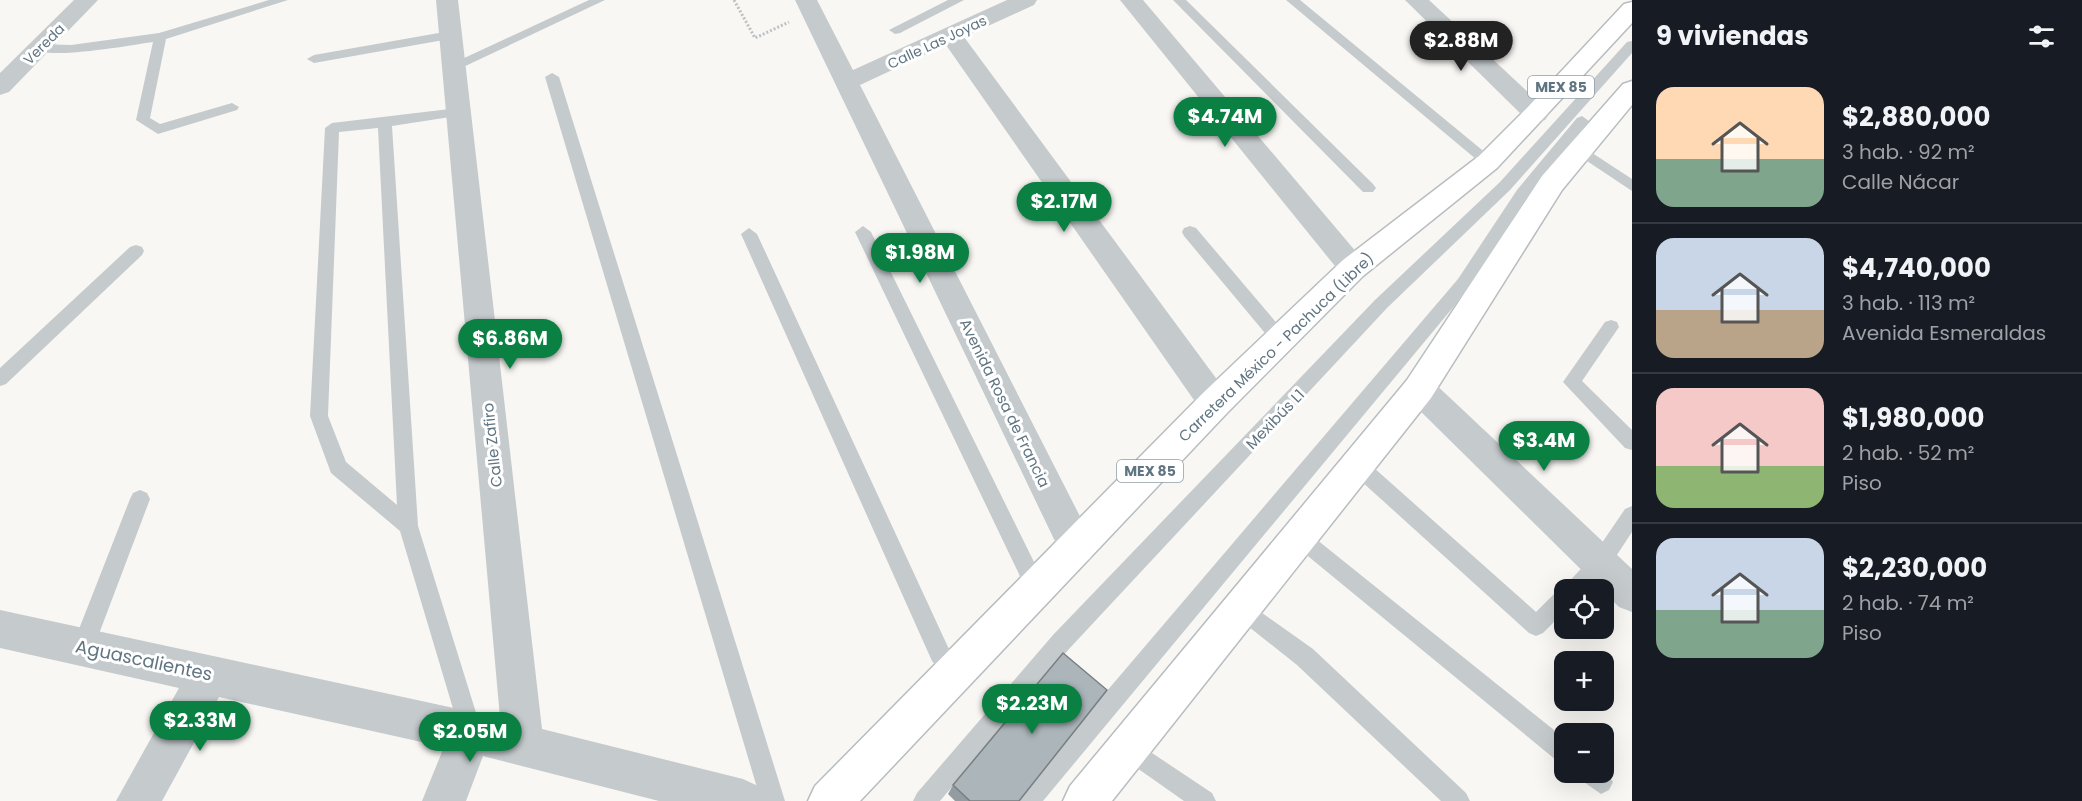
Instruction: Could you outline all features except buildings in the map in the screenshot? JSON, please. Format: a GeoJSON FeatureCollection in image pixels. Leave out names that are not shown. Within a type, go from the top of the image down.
{"type":"FeatureCollection","features":[{"type":"Feature","properties":{"kind":"main road","name":"Carretera México - Pachuca (Libre)"},"geometry":{"type":"LineString","coordinates":[[830,801],[1215,403],[1353,268],[1488,162],[1536,114],[1632,9]]}},
{"type":"Feature","properties":{"kind":"main road"},"geometry":{"type":"LineString","coordinates":[[1085,801],[1419,389],[1552,183],[1632,89]]}},
{"type":"Feature","properties":{"kind":"street"},"geometry":{"type":"LineString","coordinates":[[83,4],[105,0]]}},
{"type":"Feature","properties":{"kind":"street","name":"Calle Zafiro"},"geometry":{"type":"LineString","coordinates":[[447,0],[523,746]]}},
{"type":"Feature","properties":{"kind":"street","name":"Calle Las Joyas"},"geometry":{"type":"LineString","coordinates":[[846,82],[1026,0]]}},
{"type":"Feature","properties":{"kind":"street"},"geometry":{"type":"LineString","coordinates":[[1131,0],[1353,268]]}},
{"type":"Feature","properties":{"kind":"street"},"geometry":{"type":"LineString","coordinates":[[1416,0],[1536,114]]}},
{"type":"Feature","properties":{"kind":"street","name":"Vereda"},"geometry":{"type":"LineString","coordinates":[[0,87],[83,4]]}},
{"type":"Feature","properties":{"kind":"street","name":"Avenida Rosa de Francia"},"geometry":{"type":"LineString","coordinates":[[809,6],[1077,548]]}},
{"type":"Feature","properties":{"kind":"street"},"geometry":{"type":"LineString","coordinates":[[951,36],[1215,403]]}},
{"type":"Feature","properties":{"kind":"street"},"geometry":{"type":"LineString","coordinates":[[1419,389],[1632,594]]}},
{"type":"Feature","properties":{"kind":"street","name":"Aguascalientes"},"geometry":{"type":"LineString","coordinates":[[0,629],[471,732],[744,801]]}},
{"type":"Feature","properties":{"kind":"street"},"geometry":{"type":"LineString","coordinates":[[138,801],[209,674]]}},
{"type":"Feature","properties":{"kind":"street"},"geometry":{"type":"LineString","coordinates":[[444,801],[471,732]]}},
{"type":"Feature","properties":{"kind":"lane"},"geometry":{"type":"LineString","coordinates":[[39,48],[71,49],[160,38],[282,0]]}},
{"type":"Feature","properties":{"kind":"lane"},"geometry":{"type":"LineString","coordinates":[[314,59],[452,51],[600,0]]}},
{"type":"Feature","properties":{"kind":"lane"},"geometry":{"type":"LineString","coordinates":[[895,30],[957,0]]}},
{"type":"Feature","properties":{"kind":"lane"},"geometry":{"type":"LineString","coordinates":[[1179,0],[1368,188]]}},
{"type":"Feature","properties":{"kind":"lane"},"geometry":{"type":"LineString","coordinates":[[1292,0],[1488,162]]}},
{"type":"Feature","properties":{"kind":"lane"},"geometry":{"type":"LineString","coordinates":[[160,38],[143,120],[158,129],[232,107]]}},
{"type":"Feature","properties":{"kind":"lane","name":"Mexibús L1"},"geometry":{"type":"LineString","coordinates":[[925,801],[1061,642],[1381,304],[1505,186],[1632,45]]}},
{"type":"Feature","properties":{"kind":"lane"},"geometry":{"type":"LineString","coordinates":[[1028,801],[1464,282],[1522,194],[1632,60]]}},
{"type":"Feature","properties":{"kind":"lane"},"geometry":{"type":"LineString","coordinates":[[552,77],[773,801]]}},
{"type":"Feature","properties":{"kind":"lane"},"geometry":{"type":"LineString","coordinates":[[408,526],[338,467],[318,416],[332,128],[458,112]]}},
{"type":"Feature","properties":{"kind":"lane"},"geometry":{"type":"LineString","coordinates":[[385,123],[408,526],[471,732]]}},
{"type":"Feature","properties":{"kind":"lane"},"geometry":{"type":"LineString","coordinates":[[1580,150],[1632,186]]}},
{"type":"Feature","properties":{"kind":"lane"},"geometry":{"type":"LineString","coordinates":[[863,232],[1035,591]]}},
{"type":"Feature","properties":{"kind":"lane"},"geometry":{"type":"LineString","coordinates":[[1190,232],[1280,339]]}},
{"type":"Feature","properties":{"kind":"lane"},"geometry":{"type":"LineString","coordinates":[[750,234],[940,654],[955,673]]}},
{"type":"Feature","properties":{"kind":"lane"},"geometry":{"type":"LineString","coordinates":[[0,379],[136,251]]}},
{"type":"Feature","properties":{"kind":"lane"},"geometry":{"type":"LineString","coordinates":[[1611,327],[1572,382],[1632,442]]}},
{"type":"Feature","properties":{"kind":"lane"},"geometry":{"type":"LineString","coordinates":[[1357,465],[1536,626],[1554,608]]}},
{"type":"Feature","properties":{"kind":"lane"},"geometry":{"type":"LineString","coordinates":[[84,647],[140,499]]}},
{"type":"Feature","properties":{"kind":"lane"},"geometry":{"type":"LineString","coordinates":[[1584,579],[1600,563],[1632,515]]}},
{"type":"Feature","properties":{"kind":"lane"},"geometry":{"type":"LineString","coordinates":[[1299,537],[1554,744]]}},
{"type":"Feature","properties":{"kind":"lane"},"geometry":{"type":"LineString","coordinates":[[1241,608],[1305,657],[1458,801]]}},
{"type":"Feature","properties":{"kind":"lane"},"geometry":{"type":"LineString","coordinates":[[1128,748],[1204,801]]}},
{"type":"Feature","properties":{"kind":"path"},"geometry":{"type":"LineString","coordinates":[[734,0],[754,38],[809,6]]}}]}
